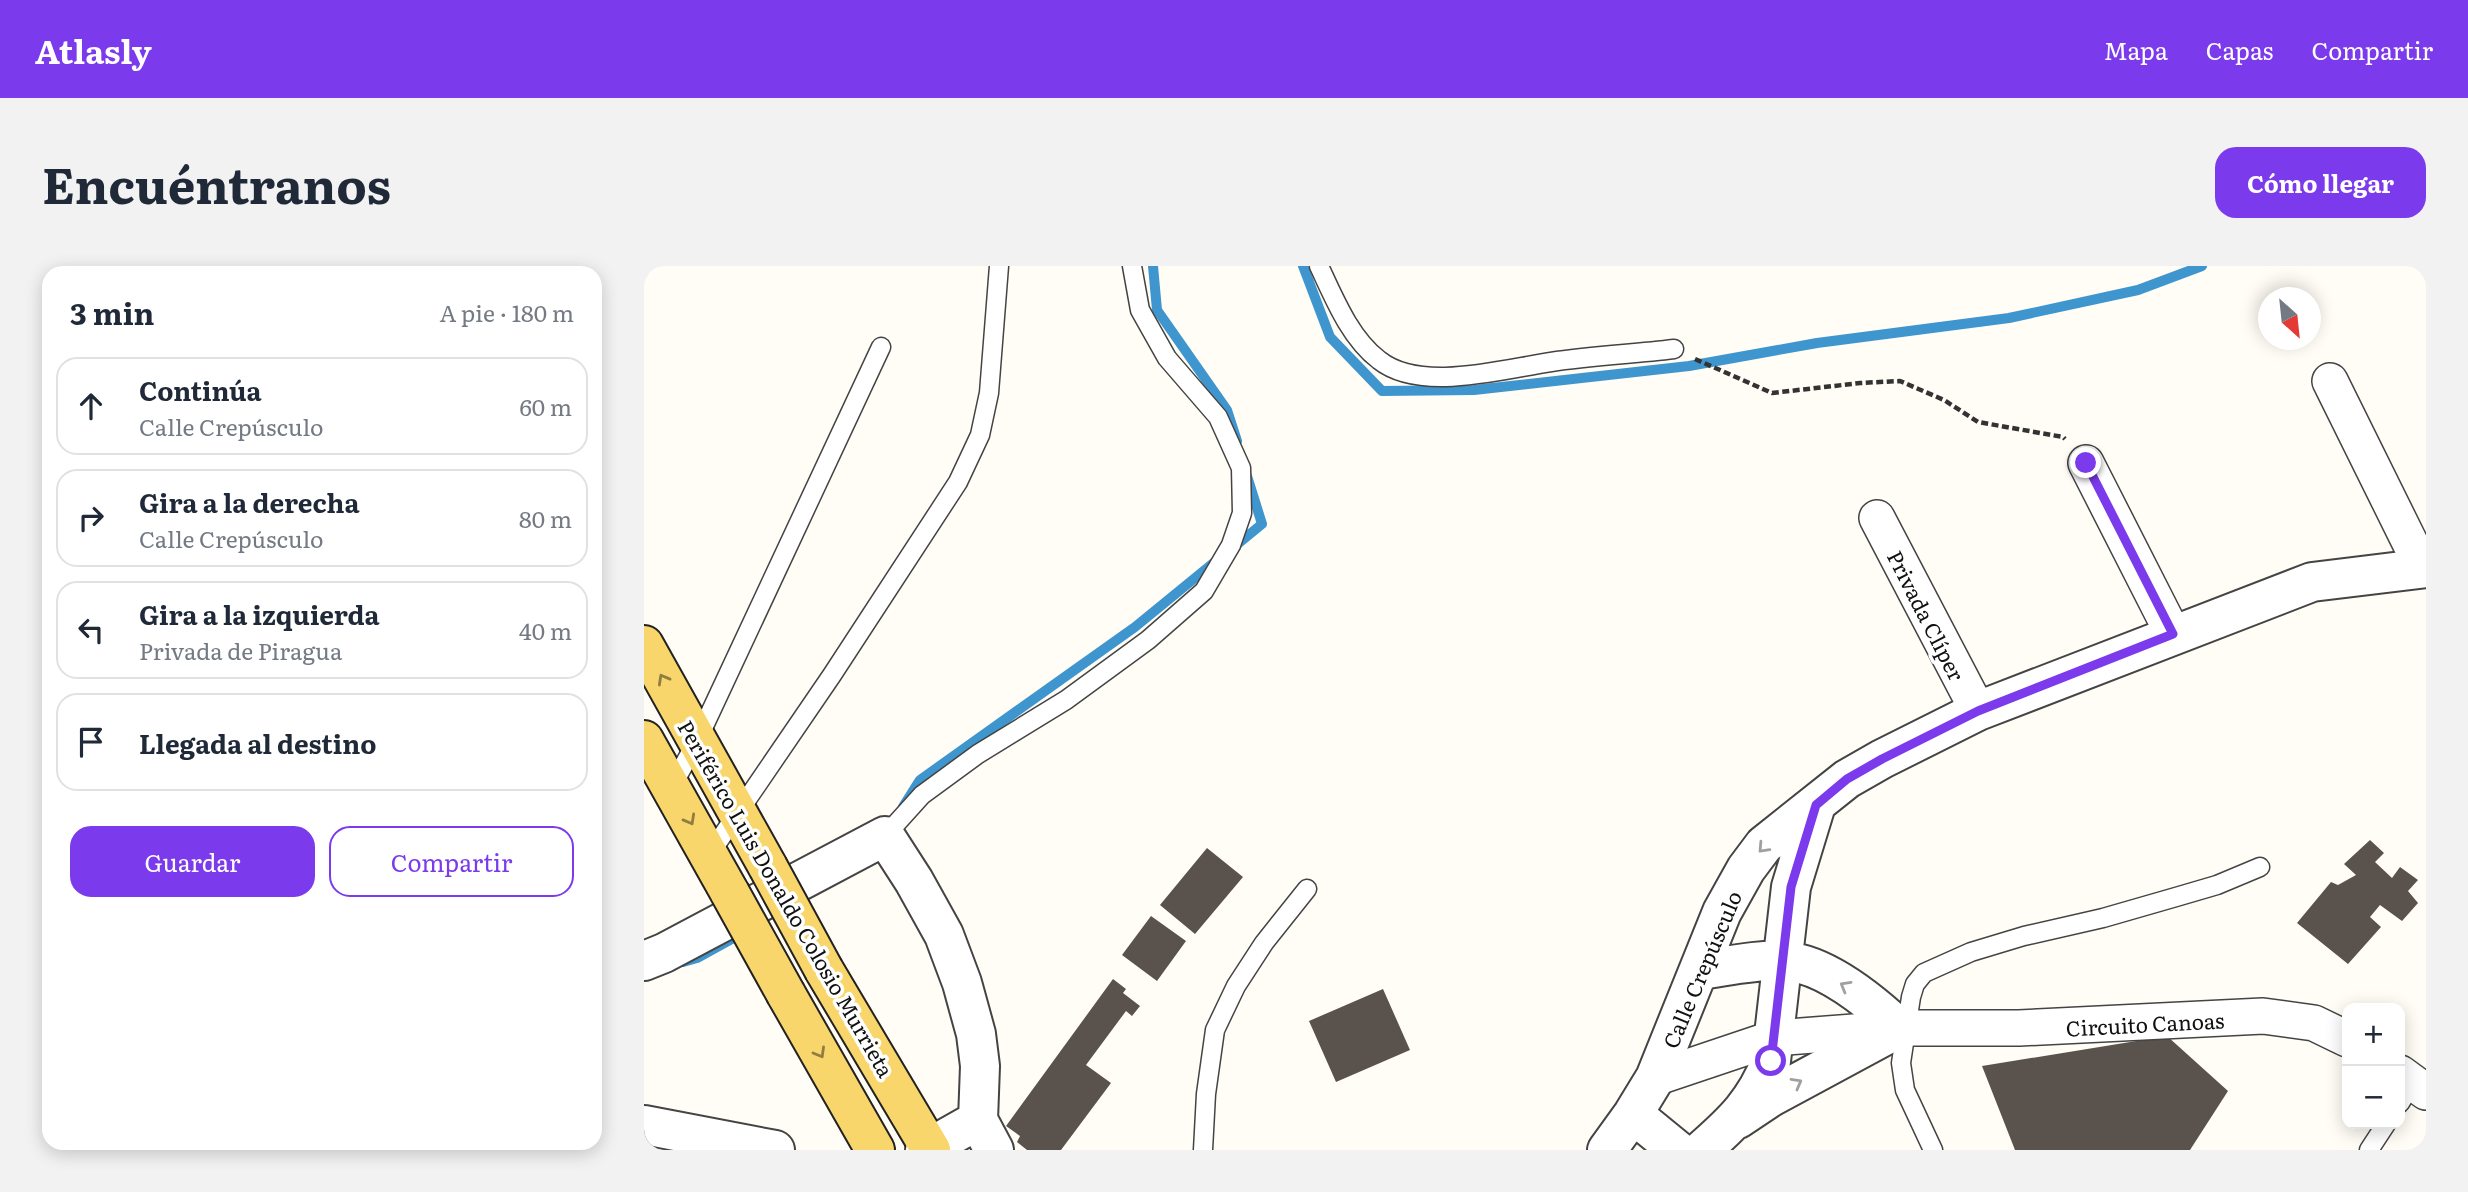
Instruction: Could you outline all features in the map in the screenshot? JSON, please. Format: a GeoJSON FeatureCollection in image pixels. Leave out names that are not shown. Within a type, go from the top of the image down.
{"type":"FeatureCollection","features":[{"type":"Feature","properties":{"kind":"main road","name":"Periférico Luis Donaldo Colosio Murrieta"},"geometry":{"type":"LineString","coordinates":[[644,645],[824,970],[928,1149]]}},
{"type":"Feature","properties":{"kind":"main road"},"geometry":{"type":"LineString","coordinates":[[644,740],[875,1150]]}},
{"type":"Feature","properties":{"kind":"street"},"geometry":{"type":"LineString","coordinates":[[2330,381],[2424,568]]}},
{"type":"Feature","properties":{"kind":"street"},"geometry":{"type":"LineString","coordinates":[[2086,463],[2173,634]]}},
{"type":"Feature","properties":{"kind":"street","name":"Privada Clíper"},"geometry":{"type":"LineString","coordinates":[[1877,518],[1978,711]]}},
{"type":"Feature","properties":{"kind":"street","name":"Calle Crepúsculo"},"geometry":{"type":"LineString","coordinates":[[1606,1150],[1655,1078],[1723,912],[1746,869],[1764,845],[1847,779],[1978,711],[2312,582],[2424,568]]}},
{"type":"Feature","properties":{"kind":"street"},"geometry":{"type":"LineString","coordinates":[[1738,1119],[1771,1061],[1791,887],[1816,805]]}},
{"type":"Feature","properties":{"kind":"street"},"geometry":{"type":"LineString","coordinates":[[644,961],[664,953],[885,836],[944,935],[962,983],[976,1034],[986,1135],[928,1149]]}},
{"type":"Feature","properties":{"kind":"street"},"geometry":{"type":"LineString","coordinates":[[1700,970],[1783,960],[1815,969],[1915,1028]]}},
{"type":"Feature","properties":{"kind":"street","name":"Circuito Canoas"},"geometry":{"type":"LineString","coordinates":[[1655,1078],[1774,1038],[1915,1028],[2019,1028],[2263,1017],[2314,1023],[2342,1037]]}},
{"type":"Feature","properties":{"kind":"street"},"geometry":{"type":"LineString","coordinates":[[1702,1150],[1738,1119],[1771,1097],[1915,1028]]}},
{"type":"Feature","properties":{"kind":"street"},"geometry":{"type":"LineString","coordinates":[[1633,1114],[1676,1150]]}},
{"type":"Feature","properties":{"kind":"street"},"geometry":{"type":"LineString","coordinates":[[644,1125],[775,1150]]}},
{"type":"Feature","properties":{"kind":"lane"},"geometry":{"type":"LineString","coordinates":[[709,855],[958,482],[979,435],[989,393],[999,266]]}},
{"type":"Feature","properties":{"kind":"lane"},"geometry":{"type":"LineString","coordinates":[[885,836],[922,795],[978,754],[1066,700],[1148,640],[1204,591],[1231,545],[1242,513],[1241,468],[1218,418],[1167,358],[1140,310],[1132,266]]}},
{"type":"Feature","properties":{"kind":"lane"},"geometry":{"type":"LineString","coordinates":[[1319,266],[1337,304],[1361,342],[1380,362],[1413,375],[1457,377],[1552,362],[1674,349]]}},
{"type":"Feature","properties":{"kind":"lane"},"geometry":{"type":"LineString","coordinates":[[671,788],[697,741],[881,347]]}},
{"type":"Feature","properties":{"kind":"lane"},"geometry":{"type":"LineString","coordinates":[[1933,1150],[1905,1090],[1901,1063],[1915,1028],[1915,984],[1924,973],[1971,952],[2217,885],[2260,867]]}},
{"type":"Feature","properties":{"kind":"lane"},"geometry":{"type":"LineString","coordinates":[[1203,1150],[1206,1094],[1215,1030],[1236,986],[1264,943],[1307,889]]}},
{"type":"Feature","properties":{"kind":"lane"},"geometry":{"type":"LineString","coordinates":[[2369,1150],[2383,1129]]}},
{"type":"Feature","properties":{"kind":"path"},"geometry":{"type":"LineString","coordinates":[[1674,349],[1772,393],[1860,383],[1900,382],[1944,400],[1978,422],[2063,437],[2086,463]]}},
{"type":"Feature","properties":{"kind":"building"},"geometry":{"type":"Polygon","coordinates":[[[2370,840],[2384,853],[2375,862],[2392,878],[2400,867],[2418,880],[2408,891],[2418,903],[2402,921],[2380,905],[2370,917],[2381,927],[2348,964],[2297,923],[2331,882],[2338,885],[2356,875],[2344,864],[2370,840]]]}},
{"type":"Feature","properties":{"kind":"building"},"geometry":{"type":"Polygon","coordinates":[[[1207,848],[1243,877],[1195,934],[1160,905],[1207,848]]]}},
{"type":"Feature","properties":{"kind":"building"},"geometry":{"type":"Polygon","coordinates":[[[1151,916],[1186,941],[1157,981],[1122,955],[1151,916]]]}},
{"type":"Feature","properties":{"kind":"building"},"geometry":{"type":"Polygon","coordinates":[[[1113,979],[1126,989],[1123,993],[1140,1006],[1132,1016],[1126,1011],[1086,1065],[1111,1083],[1061,1150],[1027,1150],[1017,1142],[1020,1136],[1006,1126],[1113,979]]]}},
{"type":"Feature","properties":{"kind":"building"},"geometry":{"type":"Polygon","coordinates":[[[1383,989],[1410,1050],[1336,1082],[1309,1021],[1383,989]]]}},
{"type":"Feature","properties":{"kind":"building"},"geometry":{"type":"Polygon","coordinates":[[[2167,1036],[2228,1091],[2190,1150],[2015,1150],[1982,1066],[2167,1036]]]}},
{"type":"Feature","properties":{"kind":"waterway"},"geometry":{"type":"LineString","coordinates":[[1153,266],[1157,310],[1227,410],[1237,441]]}},
{"type":"Feature","properties":{"kind":"waterway"},"geometry":{"type":"LineString","coordinates":[[1303,266],[1330,337],[1382,391],[1474,390],[1689,366],[1817,343],[2009,318],[2138,290],[2202,266]]}},
{"type":"Feature","properties":{"kind":"waterway"},"geometry":{"type":"LineString","coordinates":[[1234,547],[1262,524],[1247,476]]}},
{"type":"Feature","properties":{"kind":"waterway"},"geometry":{"type":"LineString","coordinates":[[903,807],[920,780],[1135,627],[1217,560]]}},
{"type":"Feature","properties":{"kind":"waterway"},"geometry":{"type":"LineString","coordinates":[[683,962],[697,958],[735,937]]}},
{"type":"Feature","properties":{"kind":"route"},"geometry":{"type":"LineString","coordinates":[[1771,1061],[1791,887],[1816,805],[1847,779],[1978,711],[2173,634],[2086,463]]}}]}
